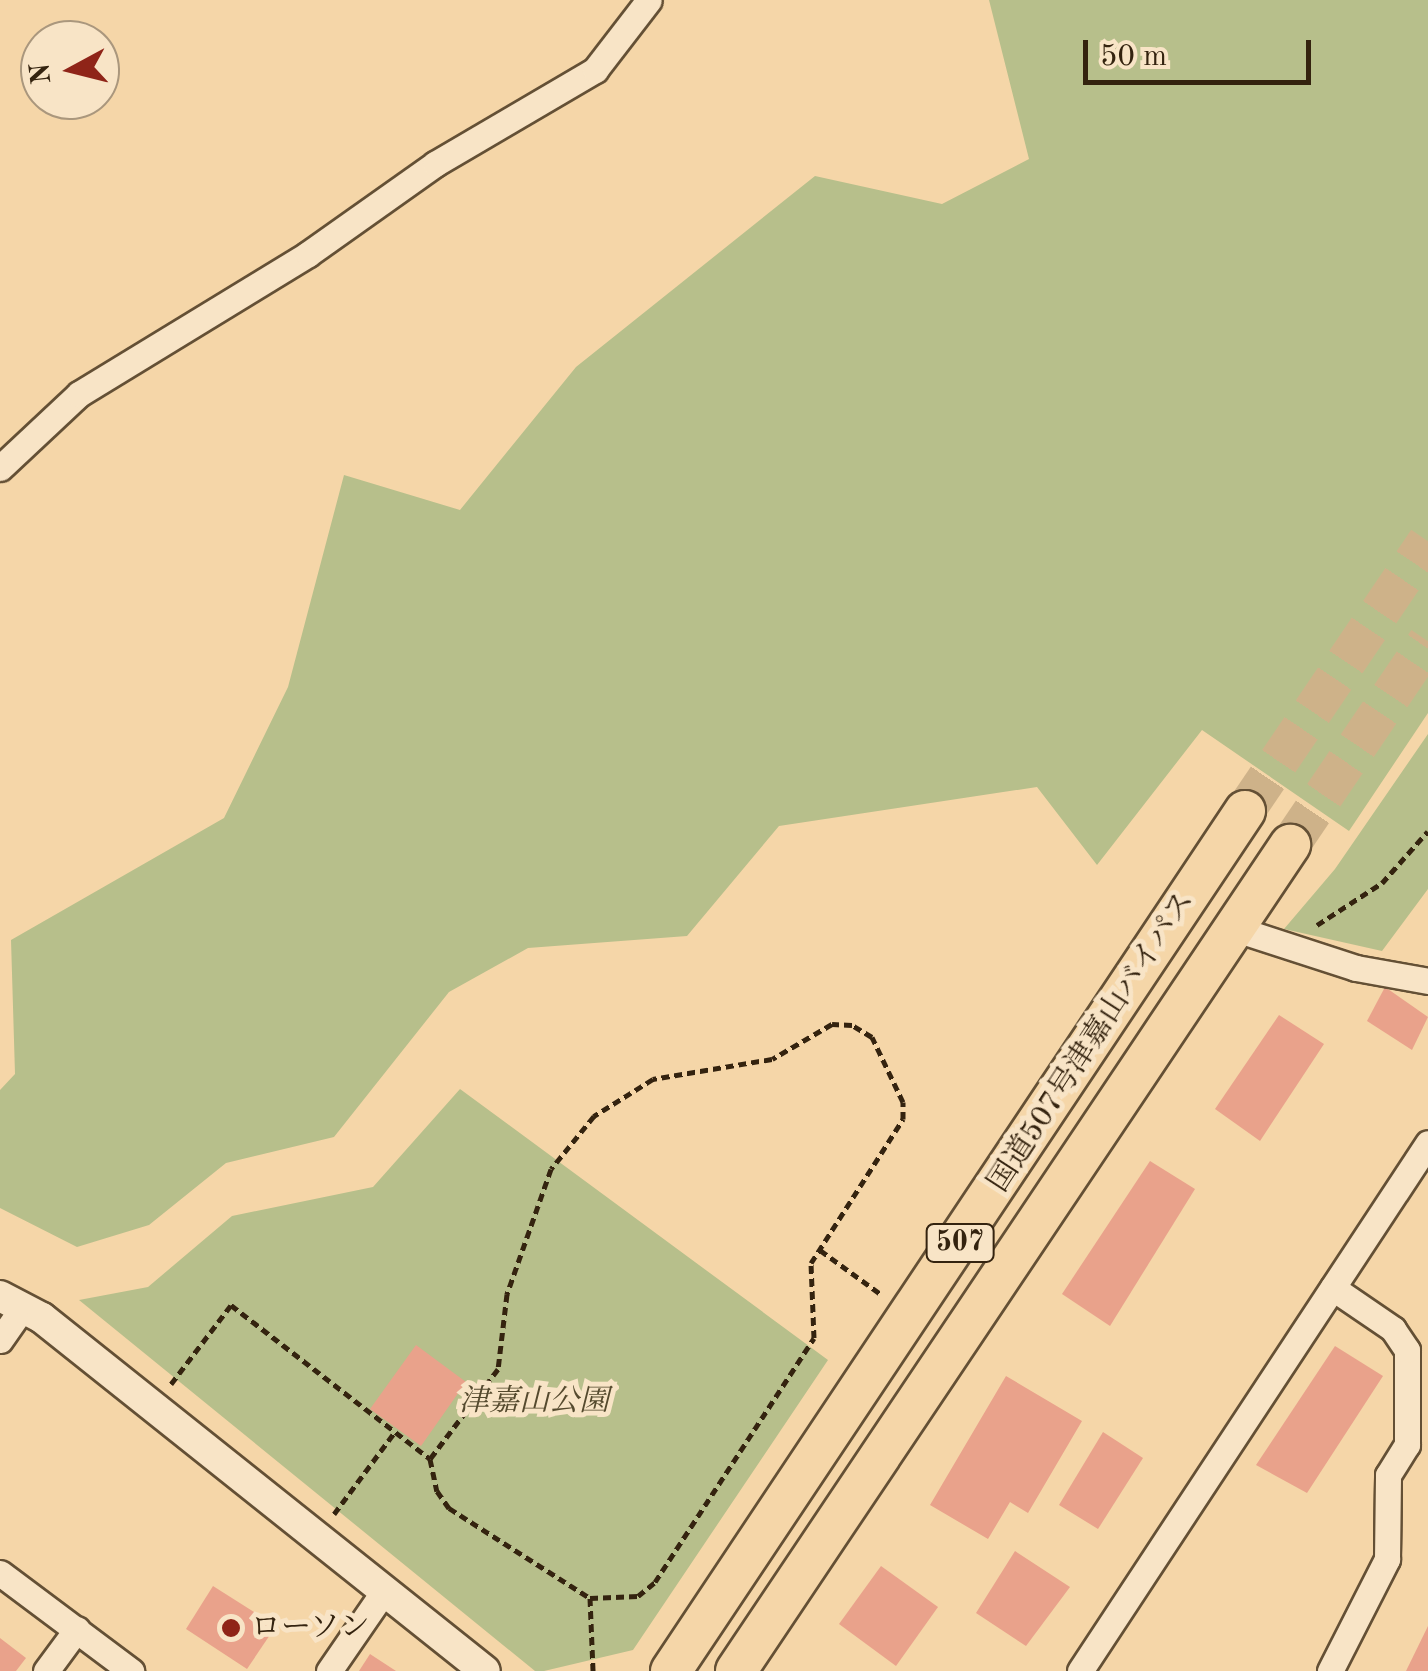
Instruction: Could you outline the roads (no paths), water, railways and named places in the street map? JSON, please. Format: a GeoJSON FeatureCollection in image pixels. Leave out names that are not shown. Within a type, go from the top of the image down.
{"type":"FeatureCollection","features":[{"type":"Feature","properties":{"kind":"highway","name":"国道507号津嘉山バイパス"},"geometry":{"type":"LineString","coordinates":[[671,1671],[1245,812]]}},
{"type":"Feature","properties":{"kind":"highway","name":"国道507号津嘉山バイパス"},"geometry":{"type":"LineString","coordinates":[[736,1671],[1290,845]]}},
{"type":"Feature","properties":{"kind":"street"},"geometry":{"type":"LineString","coordinates":[[0,468],[78,394],[308,254],[434,164],[595,70],[649,0]]}},
{"type":"Feature","properties":{"kind":"street"},"geometry":{"type":"LineString","coordinates":[[1233,928],[1356,968],[1428,981]]}},
{"type":"Feature","properties":{"kind":"street"},"geometry":{"type":"LineString","coordinates":[[1080,1671],[1428,1143]]}},
{"type":"Feature","properties":{"kind":"street"},"geometry":{"type":"LineString","coordinates":[[1330,1671],[1387,1558],[1388,1475],[1407,1445],[1407,1350],[1393,1329],[1333,1288]]}},
{"type":"Feature","properties":{"kind":"street"},"geometry":{"type":"LineString","coordinates":[[0,1340],[11,1302],[230,1464],[485,1671]]}},
{"type":"Feature","properties":{"kind":"street"},"geometry":{"type":"LineString","coordinates":[[0,1573],[131,1671]]}},
{"type":"Feature","properties":{"kind":"street"},"geometry":{"type":"LineString","coordinates":[[329,1671],[384,1592]]}},
{"type":"Feature","properties":{"kind":"street"},"geometry":{"type":"LineString","coordinates":[[46,1671],[78,1629]]}},
{"type":"Feature","properties":{"kind":"tunnel"},"geometry":{"type":"LineString","coordinates":[[1245,811],[1428,541]]}},
{"type":"Feature","properties":{"kind":"tunnel"},"geometry":{"type":"LineString","coordinates":[[1290,845],[1428,641]]}},
{"type":"Feature","properties":{"kind":"place","name":"ローソン"},"geometry":{"type":"Point","coordinates":[231,1628]}},
{"type":"Feature","properties":{"kind":"park label","name":"津嘉山公園"},"geometry":{"type":"Point","coordinates":[534,1402]}}]}
